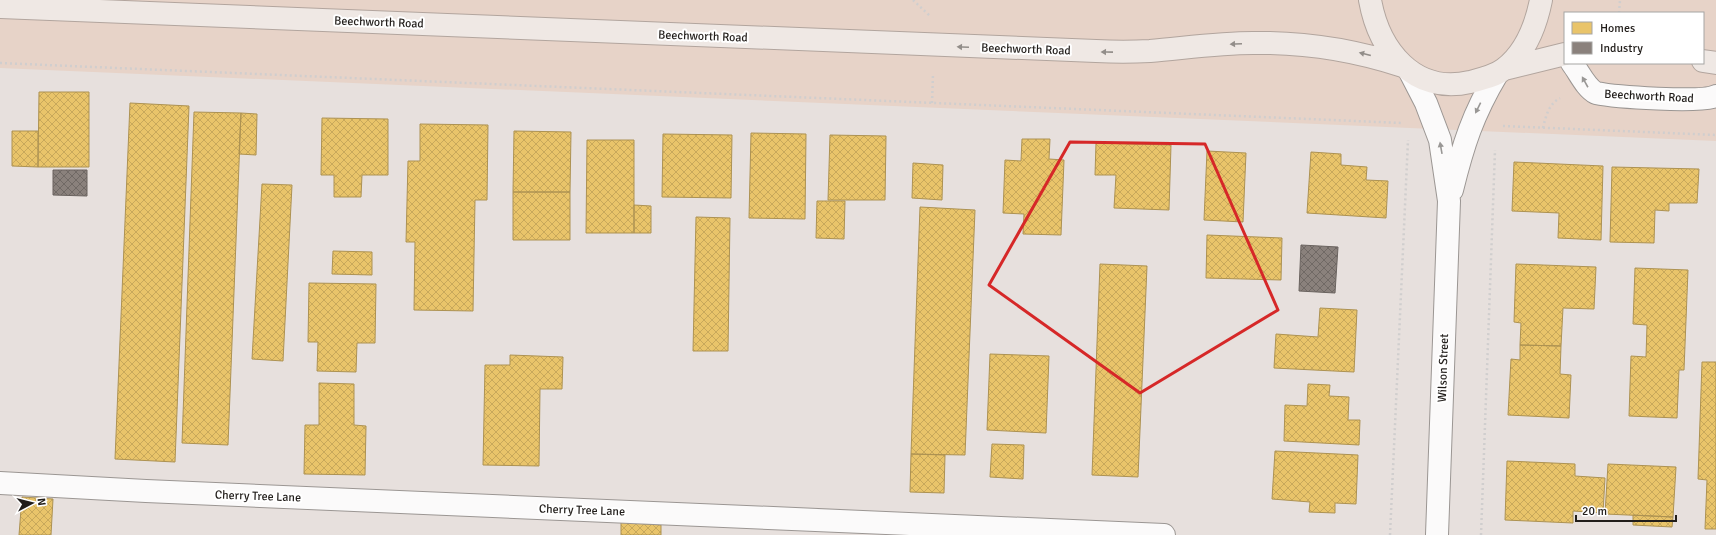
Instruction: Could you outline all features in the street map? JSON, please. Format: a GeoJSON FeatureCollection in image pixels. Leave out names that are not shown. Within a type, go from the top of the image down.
{"type":"FeatureCollection","features":[{"type":"Feature","properties":{"kind":"main road"},"geometry":{"type":"LineString","coordinates":[[1370,0],[1382,38],[1390,51],[1406,69]]}},
{"type":"Feature","properties":{"kind":"main road"},"geometry":{"type":"LineString","coordinates":[[1500,71],[1520,52],[1532,31],[1541,0]]}},
{"type":"Feature","properties":{"kind":"main road","name":"Beechworth Road"},"geometry":{"type":"LineString","coordinates":[[0,7],[98,5],[925,46],[1096,51],[1150,51],[1203,45],[1261,43],[1362,53],[1434,81],[1453,84],[1464,84],[1480,80],[1500,71],[1564,58]]}},
{"type":"Feature","properties":{"kind":"main road"},"geometry":{"type":"LineString","coordinates":[[1704,61],[1716,62]]}},
{"type":"Feature","properties":{"kind":"street","name":"Beechworth Road"},"geometry":{"type":"LineString","coordinates":[[1572,64],[1589,88],[1596,93],[1650,97],[1708,98],[1716,96]]}},
{"type":"Feature","properties":{"kind":"street","name":"Wilson Street"},"geometry":{"type":"LineString","coordinates":[[1406,69],[1426,103],[1440,140],[1449,201],[1437,535]]}},
{"type":"Feature","properties":{"kind":"street","name":"Wilson Street"},"geometry":{"type":"LineString","coordinates":[[1449,201],[1463,147],[1478,106],[1500,71]]}},
{"type":"Feature","properties":{"kind":"street","name":"Cherry Tree Lane"},"geometry":{"type":"LineString","coordinates":[[0,483],[146,492],[1164,535]]}},
{"type":"Feature","properties":{"kind":"path"},"geometry":{"type":"LineString","coordinates":[[1619,12],[1620,0]]}},
{"type":"Feature","properties":{"kind":"path"},"geometry":{"type":"LineString","coordinates":[[0,62],[1409,123]]}},
{"type":"Feature","properties":{"kind":"path"},"geometry":{"type":"LineString","coordinates":[[1496,126],[1716,136]]}},
{"type":"Feature","properties":{"kind":"path"},"geometry":{"type":"LineString","coordinates":[[1390,535],[1408,139]]}},
{"type":"Feature","properties":{"kind":"path"},"geometry":{"type":"LineString","coordinates":[[1480,535],[1495,150]]}},
{"type":"Feature","properties":{"kind":"highlighted area"},"geometry":{"type":"Polygon","coordinates":[[[1070,142],[1205,144],[1278,310],[1140,393],[989,285],[1070,142]]]}},
{"type":"Feature","properties":{"kind":"shaded area"},"geometry":{"type":"Polygon","coordinates":[[[0,0],[1716,0],[1716,141],[0,68],[0,0]]]}},
{"type":"Feature","properties":{"kind":"building: Homes"},"geometry":{"type":"Polygon","coordinates":[[[39,92],[89,92],[89,167],[38,167],[39,92]]]}},
{"type":"Feature","properties":{"kind":"building: Homes"},"geometry":{"type":"Polygon","coordinates":[[[130,103],[189,106],[175,462],[115,459],[130,103]]]}},
{"type":"Feature","properties":{"kind":"building: Homes"},"geometry":{"type":"Polygon","coordinates":[[[194,112],[241,113],[228,445],[182,443],[194,112]]]}},
{"type":"Feature","properties":{"kind":"building: Homes"},"geometry":{"type":"Polygon","coordinates":[[[241,113],[257,114],[256,155],[239,154],[241,113]]]}},
{"type":"Feature","properties":{"kind":"building: Homes"},"geometry":{"type":"Polygon","coordinates":[[[322,118],[388,119],[388,175],[362,175],[361,197],[334,197],[334,175],[321,175],[322,118]]]}},
{"type":"Feature","properties":{"kind":"building: Homes"},"geometry":{"type":"Polygon","coordinates":[[[420,124],[488,125],[487,200],[475,200],[473,311],[414,310],[415,242],[406,242],[408,161],[420,161],[420,124]]]}},
{"type":"Feature","properties":{"kind":"building: Homes"},"geometry":{"type":"Polygon","coordinates":[[[12,131],[38,131],[38,167],[12,166],[12,131]]]}},
{"type":"Feature","properties":{"kind":"building: Homes"},"geometry":{"type":"Polygon","coordinates":[[[514,131],[571,132],[570,192],[513,192],[514,131]]]}},
{"type":"Feature","properties":{"kind":"building: Homes"},"geometry":{"type":"Polygon","coordinates":[[[751,133],[806,134],[805,219],[749,218],[751,133]]]}},
{"type":"Feature","properties":{"kind":"building: Homes"},"geometry":{"type":"Polygon","coordinates":[[[663,134],[732,135],[731,198],[662,197],[663,134]]]}},
{"type":"Feature","properties":{"kind":"building: Homes"},"geometry":{"type":"Polygon","coordinates":[[[830,135],[886,136],[885,200],[828,200],[830,135]]]}},
{"type":"Feature","properties":{"kind":"building: Homes"},"geometry":{"type":"Polygon","coordinates":[[[1022,139],[1050,139],[1049,159],[1064,160],[1061,235],[1023,234],[1024,214],[1003,213],[1005,160],[1021,161],[1022,139]]]}},
{"type":"Feature","properties":{"kind":"building: Homes"},"geometry":{"type":"Polygon","coordinates":[[[587,140],[634,140],[634,233],[586,233],[587,140]]]}},
{"type":"Feature","properties":{"kind":"building: Homes"},"geometry":{"type":"Polygon","coordinates":[[[1096,143],[1171,145],[1169,210],[1114,208],[1116,175],[1095,175],[1096,143]]]}},
{"type":"Feature","properties":{"kind":"building: Homes"},"geometry":{"type":"Polygon","coordinates":[[[1207,151],[1246,153],[1243,222],[1204,220],[1207,151]]]}},
{"type":"Feature","properties":{"kind":"building: Homes"},"geometry":{"type":"Polygon","coordinates":[[[1311,152],[1341,154],[1341,165],[1367,167],[1366,180],[1388,181],[1386,218],[1307,213],[1311,152]]]}},
{"type":"Feature","properties":{"kind":"building: Homes"},"geometry":{"type":"Polygon","coordinates":[[[1514,162],[1603,166],[1601,240],[1558,238],[1559,213],[1512,211],[1514,162]]]}},
{"type":"Feature","properties":{"kind":"building: Homes"},"geometry":{"type":"Polygon","coordinates":[[[913,163],[943,165],[942,200],[912,198],[913,163]]]}},
{"type":"Feature","properties":{"kind":"building: Homes"},"geometry":{"type":"Polygon","coordinates":[[[1612,167],[1699,169],[1697,203],[1669,203],[1669,211],[1655,210],[1654,243],[1610,242],[1612,167]]]}},
{"type":"Feature","properties":{"kind":"building: Homes"},"geometry":{"type":"Polygon","coordinates":[[[262,184],[292,185],[283,361],[252,359],[262,184]]]}},
{"type":"Feature","properties":{"kind":"building: Homes"},"geometry":{"type":"Polygon","coordinates":[[[513,192],[570,192],[570,240],[513,240],[513,192]]]}},
{"type":"Feature","properties":{"kind":"building: Homes"},"geometry":{"type":"Polygon","coordinates":[[[817,201],[845,201],[844,239],[816,238],[817,201]]]}},
{"type":"Feature","properties":{"kind":"building: Homes"},"geometry":{"type":"Polygon","coordinates":[[[634,205],[651,206],[651,233],[634,233],[634,205]]]}},
{"type":"Feature","properties":{"kind":"building: Homes"},"geometry":{"type":"Polygon","coordinates":[[[920,207],[975,210],[965,455],[911,454],[920,207]]]}},
{"type":"Feature","properties":{"kind":"building: Homes"},"geometry":{"type":"Polygon","coordinates":[[[696,217],[730,218],[728,351],[693,351],[696,217]]]}},
{"type":"Feature","properties":{"kind":"building: Homes"},"geometry":{"type":"Polygon","coordinates":[[[1207,235],[1282,238],[1281,280],[1206,278],[1207,235]]]}},
{"type":"Feature","properties":{"kind":"building: Homes"},"geometry":{"type":"Polygon","coordinates":[[[333,251],[372,252],[372,275],[332,274],[333,251]]]}},
{"type":"Feature","properties":{"kind":"building: Homes"},"geometry":{"type":"Polygon","coordinates":[[[1100,264],[1147,266],[1138,477],[1092,475],[1100,264]]]}},
{"type":"Feature","properties":{"kind":"building: Homes"},"geometry":{"type":"Polygon","coordinates":[[[1516,264],[1596,267],[1594,309],[1563,308],[1561,346],[1520,345],[1521,323],[1514,322],[1516,264]]]}},
{"type":"Feature","properties":{"kind":"building: Homes"},"geometry":{"type":"Polygon","coordinates":[[[1635,268],[1688,270],[1684,370],[1679,370],[1677,418],[1629,416],[1631,356],[1646,357],[1647,325],[1633,324],[1635,268]]]}},
{"type":"Feature","properties":{"kind":"building: Homes"},"geometry":{"type":"Polygon","coordinates":[[[309,283],[376,284],[375,343],[357,343],[356,372],[317,371],[318,342],[308,342],[309,283]]]}},
{"type":"Feature","properties":{"kind":"building: Homes"},"geometry":{"type":"Polygon","coordinates":[[[1320,308],[1357,310],[1354,372],[1274,368],[1276,334],[1318,337],[1320,308]]]}},
{"type":"Feature","properties":{"kind":"building: Homes"},"geometry":{"type":"Polygon","coordinates":[[[1520,345],[1561,346],[1560,374],[1571,375],[1569,418],[1508,415],[1511,359],[1520,360],[1520,345]]]}},
{"type":"Feature","properties":{"kind":"building: Homes"},"geometry":{"type":"Polygon","coordinates":[[[990,354],[1049,356],[1046,433],[987,430],[990,354]]]}},
{"type":"Feature","properties":{"kind":"building: Homes"},"geometry":{"type":"Polygon","coordinates":[[[510,355],[563,357],[562,389],[540,389],[539,466],[483,465],[485,365],[510,365],[510,355]]]}},
{"type":"Feature","properties":{"kind":"building: Homes"},"geometry":{"type":"Polygon","coordinates":[[[1702,362],[1716,362],[1716,529],[1705,529],[1707,480],[1698,479],[1702,362]]]}},
{"type":"Feature","properties":{"kind":"building: Homes"},"geometry":{"type":"Polygon","coordinates":[[[319,383],[354,384],[354,425],[366,426],[365,475],[304,474],[305,425],[319,425],[319,383]]]}},
{"type":"Feature","properties":{"kind":"building: Homes"},"geometry":{"type":"Polygon","coordinates":[[[1308,384],[1330,385],[1329,396],[1349,397],[1348,420],[1360,420],[1359,445],[1284,441],[1285,405],[1307,406],[1308,384]]]}},
{"type":"Feature","properties":{"kind":"building: Homes"},"geometry":{"type":"Polygon","coordinates":[[[992,444],[1024,445],[1023,479],[990,477],[992,444]]]}},
{"type":"Feature","properties":{"kind":"building: Homes"},"geometry":{"type":"Polygon","coordinates":[[[1275,451],[1358,455],[1356,504],[1335,503],[1335,513],[1309,512],[1310,502],[1272,499],[1275,451]]]}},
{"type":"Feature","properties":{"kind":"building: Homes"},"geometry":{"type":"Polygon","coordinates":[[[911,454],[945,455],[944,493],[910,492],[911,454]]]}},
{"type":"Feature","properties":{"kind":"building: Homes"},"geometry":{"type":"Polygon","coordinates":[[[1507,461],[1575,464],[1575,476],[1605,478],[1603,513],[1573,511],[1573,523],[1505,520],[1507,461]]]}},
{"type":"Feature","properties":{"kind":"building: Homes"},"geometry":{"type":"Polygon","coordinates":[[[1608,464],[1676,467],[1673,517],[1605,514],[1608,464]]]}},
{"type":"Feature","properties":{"kind":"building: Homes"},"geometry":{"type":"Polygon","coordinates":[[[22,497],[53,499],[51,535],[19,535],[22,497]]]}},
{"type":"Feature","properties":{"kind":"building: Homes"},"geometry":{"type":"Polygon","coordinates":[[[1633,515],[1673,517],[1672,527],[1633,525],[1633,515]]]}},
{"type":"Feature","properties":{"kind":"building: Homes"},"geometry":{"type":"Polygon","coordinates":[[[621,522],[661,525],[661,535],[621,535],[621,522]]]}},
{"type":"Feature","properties":{"kind":"building: Industry"},"geometry":{"type":"Polygon","coordinates":[[[53,170],[87,170],[87,196],[53,195],[53,170]]]}},
{"type":"Feature","properties":{"kind":"building: Industry"},"geometry":{"type":"Polygon","coordinates":[[[1301,245],[1338,247],[1335,293],[1299,291],[1301,245]]]}}]}
